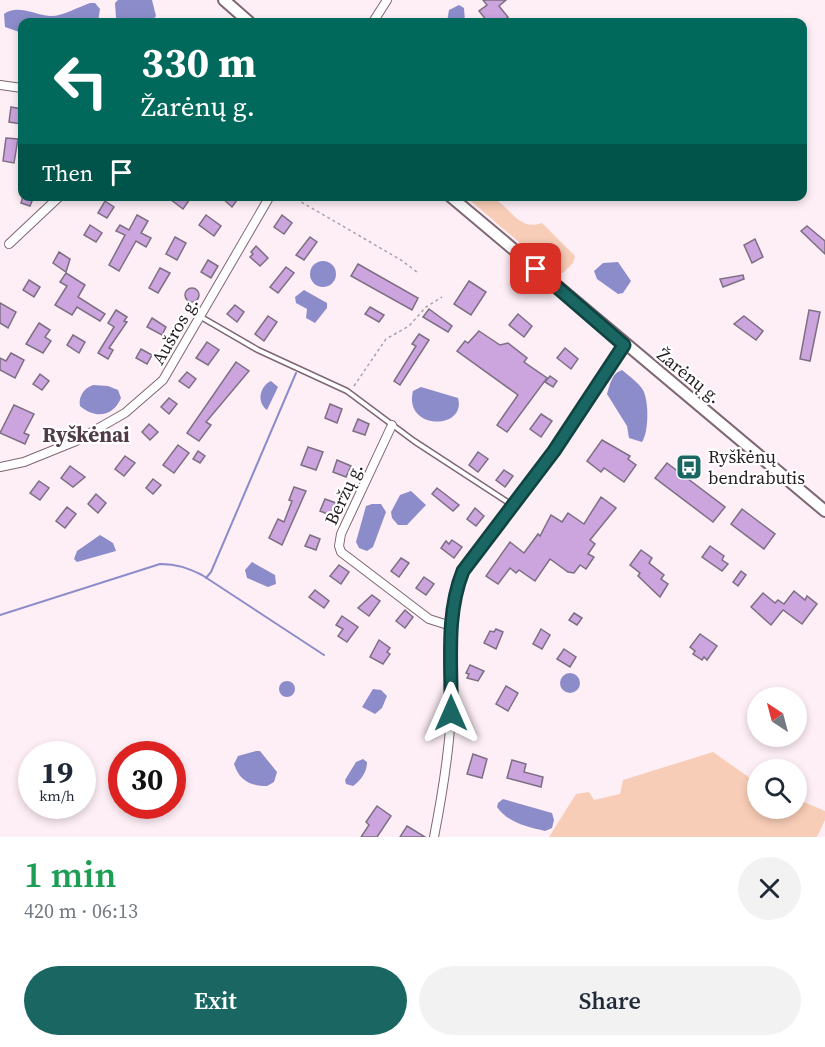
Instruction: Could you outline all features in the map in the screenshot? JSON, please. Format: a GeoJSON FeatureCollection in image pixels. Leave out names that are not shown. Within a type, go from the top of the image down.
{"type":"FeatureCollection","features":[{"type":"Feature","properties":{"kind":"main road"},"geometry":{"type":"LineString","coordinates":[[224,0],[244,18]]}},
{"type":"Feature","properties":{"kind":"main road","name":"Žarėnų g."},"geometry":{"type":"LineString","coordinates":[[456,201],[624,345],[825,511]]}},
{"type":"Feature","properties":{"kind":"street"},"geometry":{"type":"LineString","coordinates":[[376,18],[387,0]]}},
{"type":"Feature","properties":{"kind":"street"},"geometry":{"type":"LineString","coordinates":[[0,85],[18,87]]}},
{"type":"Feature","properties":{"kind":"street"},"geometry":{"type":"LineString","coordinates":[[9,244],[55,201]]}},
{"type":"Feature","properties":{"kind":"street","name":"Aušros g."},"geometry":{"type":"LineString","coordinates":[[0,466],[24,462],[76,441],[125,413],[163,380],[267,201]]}},
{"type":"Feature","properties":{"kind":"street"},"geometry":{"type":"LineString","coordinates":[[434,837],[447,765],[451,713],[451,626],[454,594],[463,571],[514,506],[588,403],[624,345]]}},
{"type":"Feature","properties":{"kind":"street","name":"Beržų g."},"geometry":{"type":"LineString","coordinates":[[392,425],[341,534],[339,546],[341,552],[429,619],[451,626]]}},
{"type":"Feature","properties":{"kind":"lane"},"geometry":{"type":"LineString","coordinates":[[200,316],[258,350],[349,393],[392,425],[514,506]]}},
{"type":"Feature","properties":{"kind":"path"},"geometry":{"type":"LineString","coordinates":[[300,201],[401,260],[417,272]]}},
{"type":"Feature","properties":{"kind":"path"},"geometry":{"type":"LineString","coordinates":[[349,393],[386,339],[409,326],[426,307],[442,297]]}},
{"type":"Feature","properties":{"kind":"shaded area"},"geometry":{"type":"Polygon","coordinates":[[[471,201],[498,201],[520,221],[533,225],[542,223],[575,256],[573,263],[563,273],[555,273],[471,201]]]}},
{"type":"Feature","properties":{"kind":"shaded area"},"geometry":{"type":"Polygon","coordinates":[[[713,752],[747,776],[747,819],[807,819],[807,803],[825,811],[825,820],[817,837],[549,837],[576,794],[589,792],[594,800],[620,794],[623,780],[713,752]]]}},
{"type":"Feature","properties":{"kind":"water"},"geometry":{"type":"Polygon","coordinates":[[[118,0],[152,0],[156,16],[154,18],[116,18],[115,3],[118,0]]]}},
{"type":"Feature","properties":{"kind":"water"},"geometry":{"type":"Polygon","coordinates":[[[90,3],[95,3],[100,9],[99,18],[18,18],[18,32],[5,27],[4,14],[9,11],[20,10],[54,16],[90,3]]]}},
{"type":"Feature","properties":{"kind":"water"},"geometry":{"type":"Polygon","coordinates":[[[459,5],[464,8],[465,18],[448,18],[449,10],[459,5]]]}},
{"type":"Feature","properties":{"kind":"water"},"geometry":{"type":"Polygon","coordinates":[[[323,261],[332,265],[336,274],[332,283],[323,287],[314,283],[310,274],[314,265],[323,261]]]}},
{"type":"Feature","properties":{"kind":"water"},"geometry":{"type":"Polygon","coordinates":[[[618,262],[631,281],[623,293],[618,294],[597,279],[594,271],[603,263],[618,262]]]}},
{"type":"Feature","properties":{"kind":"water"},"geometry":{"type":"Polygon","coordinates":[[[304,290],[327,303],[327,308],[315,323],[306,318],[307,309],[296,303],[295,297],[304,290]]]}},
{"type":"Feature","properties":{"kind":"water"},"geometry":{"type":"Polygon","coordinates":[[[622,370],[639,385],[645,395],[647,424],[642,442],[629,438],[627,426],[607,394],[614,376],[622,370]]]}},
{"type":"Feature","properties":{"kind":"water"},"geometry":{"type":"Polygon","coordinates":[[[271,381],[278,387],[267,410],[261,403],[261,394],[267,383],[271,381]]]}},
{"type":"Feature","properties":{"kind":"water"},"geometry":{"type":"Polygon","coordinates":[[[93,385],[108,386],[118,390],[121,398],[118,404],[103,414],[92,413],[80,406],[82,393],[93,385]]]}},
{"type":"Feature","properties":{"kind":"water"},"geometry":{"type":"Polygon","coordinates":[[[421,387],[458,398],[458,409],[453,416],[435,422],[417,413],[412,404],[413,391],[421,387]]]}},
{"type":"Feature","properties":{"kind":"water"},"geometry":{"type":"Polygon","coordinates":[[[411,491],[426,505],[407,525],[398,525],[392,518],[391,512],[400,495],[411,491]]]}},
{"type":"Feature","properties":{"kind":"water"},"geometry":{"type":"Polygon","coordinates":[[[381,504],[386,512],[373,547],[367,551],[359,548],[356,542],[366,506],[381,504]]]}},
{"type":"Feature","properties":{"kind":"water"},"geometry":{"type":"Polygon","coordinates":[[[100,535],[113,543],[116,551],[77,562],[74,559],[77,551],[100,535]]]}},
{"type":"Feature","properties":{"kind":"water"},"geometry":{"type":"Polygon","coordinates":[[[252,562],[275,575],[276,584],[268,587],[247,578],[245,570],[252,562]]]}},
{"type":"Feature","properties":{"kind":"water"},"geometry":{"type":"Polygon","coordinates":[[[570,673],[577,676],[580,683],[577,690],[570,693],[563,690],[560,683],[563,676],[570,673]]]}},
{"type":"Feature","properties":{"kind":"water"},"geometry":{"type":"Polygon","coordinates":[[[287,681],[293,683],[295,689],[293,695],[287,697],[281,695],[279,689],[281,683],[287,681]]]}},
{"type":"Feature","properties":{"kind":"water"},"geometry":{"type":"Polygon","coordinates":[[[373,689],[381,690],[387,696],[382,708],[375,714],[362,707],[373,689]]]}},
{"type":"Feature","properties":{"kind":"water"},"geometry":{"type":"Polygon","coordinates":[[[260,751],[277,772],[274,782],[267,786],[255,785],[246,781],[234,764],[238,756],[260,751]]]}},
{"type":"Feature","properties":{"kind":"water"},"geometry":{"type":"Polygon","coordinates":[[[363,759],[367,762],[363,776],[353,786],[346,784],[345,780],[356,762],[363,759]]]}},
{"type":"Feature","properties":{"kind":"water"},"geometry":{"type":"Polygon","coordinates":[[[503,799],[552,813],[554,820],[552,828],[545,831],[513,821],[497,807],[503,799]]]}},
{"type":"Feature","properties":{"kind":"building"},"geometry":{"type":"Polygon","coordinates":[[[483,0],[506,0],[499,6],[508,17],[485,18],[479,11],[487,5],[483,0]]]}},
{"type":"Feature","properties":{"kind":"building"},"geometry":{"type":"Polygon","coordinates":[[[11,107],[18,108],[18,123],[9,122],[11,107]]]}},
{"type":"Feature","properties":{"kind":"building"},"geometry":{"type":"Polygon","coordinates":[[[6,138],[18,139],[14,163],[3,161],[6,138]]]}},
{"type":"Feature","properties":{"kind":"building"},"geometry":{"type":"Polygon","coordinates":[[[22,201],[32,201],[30,206],[21,203],[22,201]]]}},
{"type":"Feature","properties":{"kind":"building"},"geometry":{"type":"Polygon","coordinates":[[[105,201],[114,207],[107,218],[98,213],[105,201]]]}},
{"type":"Feature","properties":{"kind":"building"},"geometry":{"type":"Polygon","coordinates":[[[173,201],[189,201],[183,209],[173,201]]]}},
{"type":"Feature","properties":{"kind":"building"},"geometry":{"type":"Polygon","coordinates":[[[225,201],[236,201],[232,207],[225,201]]]}},
{"type":"Feature","properties":{"kind":"building"},"geometry":{"type":"Polygon","coordinates":[[[137,215],[148,221],[141,233],[151,238],[146,247],[136,241],[119,271],[109,265],[125,235],[116,231],[120,225],[129,230],[137,215]]]}},
{"type":"Feature","properties":{"kind":"building"},"geometry":{"type":"Polygon","coordinates":[[[206,215],[221,226],[214,236],[199,225],[206,215]]]}},
{"type":"Feature","properties":{"kind":"building"},"geometry":{"type":"Polygon","coordinates":[[[282,215],[292,223],[284,234],[274,227],[282,215]]]}},
{"type":"Feature","properties":{"kind":"building"},"geometry":{"type":"Polygon","coordinates":[[[90,225],[102,233],[96,242],[84,235],[90,225]]]}},
{"type":"Feature","properties":{"kind":"building"},"geometry":{"type":"Polygon","coordinates":[[[807,226],[825,241],[825,254],[801,231],[807,226]]]}},
{"type":"Feature","properties":{"kind":"building"},"geometry":{"type":"Polygon","coordinates":[[[175,237],[186,243],[177,260],[166,254],[175,237]]]}},
{"type":"Feature","properties":{"kind":"building"},"geometry":{"type":"Polygon","coordinates":[[[310,237],[317,242],[304,260],[296,255],[310,237]]]}},
{"type":"Feature","properties":{"kind":"building"},"geometry":{"type":"Polygon","coordinates":[[[755,239],[763,257],[752,263],[744,245],[755,239]]]}},
{"type":"Feature","properties":{"kind":"building"},"geometry":{"type":"Polygon","coordinates":[[[256,246],[268,258],[260,266],[250,257],[256,246]]]}},
{"type":"Feature","properties":{"kind":"building"},"geometry":{"type":"Polygon","coordinates":[[[59,252],[70,259],[66,272],[53,263],[59,252]]]}},
{"type":"Feature","properties":{"kind":"building"},"geometry":{"type":"Polygon","coordinates":[[[208,260],[218,266],[211,278],[201,272],[208,260]]]}},
{"type":"Feature","properties":{"kind":"building"},"geometry":{"type":"Polygon","coordinates":[[[358,264],[418,298],[412,310],[351,276],[358,264]]]}},
{"type":"Feature","properties":{"kind":"building"},"geometry":{"type":"Polygon","coordinates":[[[286,267],[294,273],[278,293],[270,287],[286,267]]]}},
{"type":"Feature","properties":{"kind":"building"},"geometry":{"type":"Polygon","coordinates":[[[160,268],[170,273],[158,293],[149,288],[160,268]]]}},
{"type":"Feature","properties":{"kind":"building"},"geometry":{"type":"Polygon","coordinates":[[[66,273],[85,285],[78,297],[105,314],[100,321],[77,307],[72,315],[55,305],[67,286],[60,282],[66,273]]]}},
{"type":"Feature","properties":{"kind":"building"},"geometry":{"type":"Polygon","coordinates":[[[743,275],[744,279],[723,287],[720,279],[743,275]]]}},
{"type":"Feature","properties":{"kind":"building"},"geometry":{"type":"Polygon","coordinates":[[[29,280],[40,287],[34,297],[23,290],[29,280]]]}},
{"type":"Feature","properties":{"kind":"building"},"geometry":{"type":"Polygon","coordinates":[[[469,281],[486,292],[471,315],[454,304],[469,281]]]}},
{"type":"Feature","properties":{"kind":"building"},"geometry":{"type":"Polygon","coordinates":[[[189,288],[195,288],[199,295],[195,302],[189,302],[185,298],[185,292],[189,288]]]}},
{"type":"Feature","properties":{"kind":"building"},"geometry":{"type":"Polygon","coordinates":[[[0,303],[16,312],[8,328],[0,323],[0,303]]]}},
{"type":"Feature","properties":{"kind":"building"},"geometry":{"type":"Polygon","coordinates":[[[235,305],[244,312],[237,322],[227,314],[235,305]]]}},
{"type":"Feature","properties":{"kind":"building"},"geometry":{"type":"Polygon","coordinates":[[[370,307],[384,315],[379,322],[365,314],[370,307]]]}},
{"type":"Feature","properties":{"kind":"building"},"geometry":{"type":"Polygon","coordinates":[[[429,309],[452,326],[448,332],[423,317],[429,309]]]}},
{"type":"Feature","properties":{"kind":"building"},"geometry":{"type":"Polygon","coordinates":[[[116,310],[127,317],[124,321],[127,322],[109,348],[113,350],[108,359],[98,353],[114,327],[108,323],[116,310]]]}},
{"type":"Feature","properties":{"kind":"building"},"geometry":{"type":"Polygon","coordinates":[[[809,310],[820,312],[810,361],[800,359],[809,310]]]}},
{"type":"Feature","properties":{"kind":"building"},"geometry":{"type":"Polygon","coordinates":[[[518,314],[532,326],[524,337],[509,325],[518,314]]]}},
{"type":"Feature","properties":{"kind":"building"},"geometry":{"type":"Polygon","coordinates":[[[268,316],[277,322],[264,341],[255,334],[268,316]]]}},
{"type":"Feature","properties":{"kind":"building"},"geometry":{"type":"Polygon","coordinates":[[[744,316],[763,331],[756,340],[734,324],[744,316]]]}},
{"type":"Feature","properties":{"kind":"building"},"geometry":{"type":"Polygon","coordinates":[[[152,318],[166,327],[162,335],[147,327],[152,318]]]}},
{"type":"Feature","properties":{"kind":"building"},"geometry":{"type":"Polygon","coordinates":[[[39,323],[50,330],[45,337],[51,341],[43,353],[26,344],[39,323]]]}},
{"type":"Feature","properties":{"kind":"building"},"geometry":{"type":"Polygon","coordinates":[[[479,331],[500,345],[508,343],[527,358],[524,362],[547,378],[507,432],[497,425],[518,395],[457,351],[465,341],[468,343],[479,331]]]}},
{"type":"Feature","properties":{"kind":"building"},"geometry":{"type":"Polygon","coordinates":[[[419,334],[429,340],[400,385],[394,381],[416,346],[412,344],[419,334]]]}},
{"type":"Feature","properties":{"kind":"building"},"geometry":{"type":"Polygon","coordinates":[[[73,335],[85,342],[79,353],[67,345],[73,335]]]}},
{"type":"Feature","properties":{"kind":"building"},"geometry":{"type":"Polygon","coordinates":[[[207,342],[219,350],[208,365],[196,358],[207,342]]]}},
{"type":"Feature","properties":{"kind":"building"},"geometry":{"type":"Polygon","coordinates":[[[565,348],[578,359],[571,369],[557,358],[565,348]]]}},
{"type":"Feature","properties":{"kind":"building"},"geometry":{"type":"Polygon","coordinates":[[[141,349],[152,355],[147,364],[136,358],[141,349]]]}},
{"type":"Feature","properties":{"kind":"building"},"geometry":{"type":"Polygon","coordinates":[[[11,353],[24,360],[15,378],[0,370],[0,358],[6,361],[11,353]]]}},
{"type":"Feature","properties":{"kind":"building"},"geometry":{"type":"Polygon","coordinates":[[[236,362],[249,371],[206,422],[211,425],[199,441],[187,433],[236,362]]]}},
{"type":"Feature","properties":{"kind":"building"},"geometry":{"type":"Polygon","coordinates":[[[187,372],[196,379],[189,388],[179,381],[187,372]]]}},
{"type":"Feature","properties":{"kind":"building"},"geometry":{"type":"Polygon","coordinates":[[[40,374],[49,381],[42,390],[33,384],[40,374]]]}},
{"type":"Feature","properties":{"kind":"building"},"geometry":{"type":"Polygon","coordinates":[[[550,376],[557,381],[553,387],[545,382],[550,376]]]}},
{"type":"Feature","properties":{"kind":"building"},"geometry":{"type":"Polygon","coordinates":[[[169,398],[177,404],[169,414],[161,407],[169,398]]]}},
{"type":"Feature","properties":{"kind":"building"},"geometry":{"type":"Polygon","coordinates":[[[330,404],[342,409],[337,423],[325,418],[330,404]]]}},
{"type":"Feature","properties":{"kind":"building"},"geometry":{"type":"Polygon","coordinates":[[[14,405],[34,414],[24,433],[29,435],[25,444],[0,433],[14,405]]]}},
{"type":"Feature","properties":{"kind":"building"},"geometry":{"type":"Polygon","coordinates":[[[541,414],[552,421],[541,437],[530,429],[541,414]]]}},
{"type":"Feature","properties":{"kind":"building"},"geometry":{"type":"Polygon","coordinates":[[[358,419],[369,424],[365,435],[353,431],[358,419]]]}},
{"type":"Feature","properties":{"kind":"building"},"geometry":{"type":"Polygon","coordinates":[[[149,424],[158,432],[150,440],[142,432],[149,424]]]}},
{"type":"Feature","properties":{"kind":"building"},"geometry":{"type":"Polygon","coordinates":[[[602,440],[630,456],[628,459],[636,465],[624,482],[604,468],[601,472],[587,461],[602,440]]]}},
{"type":"Feature","properties":{"kind":"building"},"geometry":{"type":"Polygon","coordinates":[[[178,445],[189,453],[174,473],[163,465],[178,445]]]}},
{"type":"Feature","properties":{"kind":"building"},"geometry":{"type":"Polygon","coordinates":[[[308,447],[323,452],[316,470],[301,465],[308,447]]]}},
{"type":"Feature","properties":{"kind":"building"},"geometry":{"type":"Polygon","coordinates":[[[198,451],[205,456],[200,463],[193,459],[198,451]]]}},
{"type":"Feature","properties":{"kind":"building"},"geometry":{"type":"Polygon","coordinates":[[[478,452],[488,459],[478,472],[469,465],[478,452]]]}},
{"type":"Feature","properties":{"kind":"building"},"geometry":{"type":"Polygon","coordinates":[[[125,456],[135,463],[124,476],[115,469],[125,456]]]}},
{"type":"Feature","properties":{"kind":"building"},"geometry":{"type":"Polygon","coordinates":[[[337,460],[351,466],[346,477],[333,472],[337,460]]]}},
{"type":"Feature","properties":{"kind":"building"},"geometry":{"type":"Polygon","coordinates":[[[667,463],[725,507],[713,522],[655,478],[667,463]]]}},
{"type":"Feature","properties":{"kind":"building"},"geometry":{"type":"Polygon","coordinates":[[[70,466],[85,477],[73,487],[61,478],[70,466]]]}},
{"type":"Feature","properties":{"kind":"building"},"geometry":{"type":"Polygon","coordinates":[[[504,470],[513,476],[505,487],[496,480],[504,470]]]}},
{"type":"Feature","properties":{"kind":"building"},"geometry":{"type":"Polygon","coordinates":[[[153,479],[161,485],[153,494],[146,488],[153,479]]]}},
{"type":"Feature","properties":{"kind":"building"},"geometry":{"type":"Polygon","coordinates":[[[39,481],[49,488],[40,500],[30,493],[39,481]]]}},
{"type":"Feature","properties":{"kind":"building"},"geometry":{"type":"Polygon","coordinates":[[[294,487],[306,491],[282,545],[269,538],[278,519],[284,522],[292,501],[289,500],[294,487]]]}},
{"type":"Feature","properties":{"kind":"building"},"geometry":{"type":"Polygon","coordinates":[[[437,488],[459,505],[453,511],[432,494],[437,488]]]}},
{"type":"Feature","properties":{"kind":"building"},"geometry":{"type":"Polygon","coordinates":[[[96,494],[106,503],[98,513],[88,504],[96,494]]]}},
{"type":"Feature","properties":{"kind":"building"},"geometry":{"type":"Polygon","coordinates":[[[601,497],[616,508],[590,540],[595,544],[588,554],[594,557],[586,569],[580,565],[574,573],[568,572],[550,559],[535,581],[519,570],[516,573],[510,568],[498,584],[486,576],[510,542],[524,553],[538,534],[540,536],[551,515],[562,522],[568,513],[584,524],[601,497]]]}},
{"type":"Feature","properties":{"kind":"building"},"geometry":{"type":"Polygon","coordinates":[[[325,499],[336,503],[330,515],[320,511],[325,499]]]}},
{"type":"Feature","properties":{"kind":"building"},"geometry":{"type":"Polygon","coordinates":[[[67,507],[76,514],[65,528],[56,521],[67,507]]]}},
{"type":"Feature","properties":{"kind":"building"},"geometry":{"type":"Polygon","coordinates":[[[475,508],[484,516],[476,526],[467,519],[475,508]]]}},
{"type":"Feature","properties":{"kind":"building"},"geometry":{"type":"Polygon","coordinates":[[[742,509],[775,534],[764,549],[731,524],[742,509]]]}},
{"type":"Feature","properties":{"kind":"building"},"geometry":{"type":"Polygon","coordinates":[[[310,535],[320,539],[316,550],[305,546],[310,535]]]}},
{"type":"Feature","properties":{"kind":"building"},"geometry":{"type":"Polygon","coordinates":[[[452,540],[462,547],[454,558],[441,548],[446,541],[449,544],[452,540]]]}},
{"type":"Feature","properties":{"kind":"building"},"geometry":{"type":"Polygon","coordinates":[[[710,546],[724,556],[722,560],[728,564],[722,571],[702,557],[710,546]]]}},
{"type":"Feature","properties":{"kind":"building"},"geometry":{"type":"Polygon","coordinates":[[[641,550],[652,558],[649,563],[664,575],[661,579],[668,584],[660,597],[638,576],[640,573],[630,565],[641,550]]]}},
{"type":"Feature","properties":{"kind":"building"},"geometry":{"type":"Polygon","coordinates":[[[401,558],[409,563],[399,577],[391,571],[401,558]]]}},
{"type":"Feature","properties":{"kind":"building"},"geometry":{"type":"Polygon","coordinates":[[[339,565],[349,572],[341,584],[330,576],[339,565]]]}},
{"type":"Feature","properties":{"kind":"building"},"geometry":{"type":"Polygon","coordinates":[[[741,571],[746,575],[738,586],[733,582],[741,571]]]}},
{"type":"Feature","properties":{"kind":"building"},"geometry":{"type":"Polygon","coordinates":[[[424,577],[434,584],[426,595],[416,588],[424,577]]]}},
{"type":"Feature","properties":{"kind":"building"},"geometry":{"type":"Polygon","coordinates":[[[315,590],[329,601],[324,608],[309,597],[315,590]]]}},
{"type":"Feature","properties":{"kind":"building"},"geometry":{"type":"Polygon","coordinates":[[[794,591],[805,600],[807,596],[817,604],[802,624],[783,610],[771,625],[751,607],[763,593],[775,603],[778,600],[784,604],[794,591]]]}},
{"type":"Feature","properties":{"kind":"building"},"geometry":{"type":"Polygon","coordinates":[[[372,595],[380,601],[369,616],[358,608],[372,595]]]}},
{"type":"Feature","properties":{"kind":"building"},"geometry":{"type":"Polygon","coordinates":[[[405,610],[413,617],[405,628],[396,621],[405,610]]]}},
{"type":"Feature","properties":{"kind":"building"},"geometry":{"type":"Polygon","coordinates":[[[574,613],[582,618],[577,625],[569,620],[574,613]]]}},
{"type":"Feature","properties":{"kind":"building"},"geometry":{"type":"Polygon","coordinates":[[[342,616],[358,627],[347,642],[338,636],[343,629],[336,625],[342,616]]]}},
{"type":"Feature","properties":{"kind":"building"},"geometry":{"type":"Polygon","coordinates":[[[496,629],[503,632],[496,649],[484,643],[490,631],[494,632],[496,629]]]}},
{"type":"Feature","properties":{"kind":"building"},"geometry":{"type":"Polygon","coordinates":[[[541,629],[550,635],[542,649],[533,644],[541,629]]]}},
{"type":"Feature","properties":{"kind":"building"},"geometry":{"type":"Polygon","coordinates":[[[700,634],[717,646],[707,660],[704,657],[702,660],[693,654],[695,651],[690,647],[700,634]]]}},
{"type":"Feature","properties":{"kind":"building"},"geometry":{"type":"Polygon","coordinates":[[[379,640],[390,648],[387,652],[390,654],[383,664],[370,657],[379,640]]]}},
{"type":"Feature","properties":{"kind":"building"},"geometry":{"type":"Polygon","coordinates":[[[564,649],[576,657],[570,667],[557,659],[564,649]]]}},
{"type":"Feature","properties":{"kind":"building"},"geometry":{"type":"Polygon","coordinates":[[[470,665],[484,671],[478,681],[467,678],[469,674],[466,673],[470,665]]]}},
{"type":"Feature","properties":{"kind":"building"},"geometry":{"type":"Polygon","coordinates":[[[506,686],[518,693],[508,711],[496,704],[506,686]]]}},
{"type":"Feature","properties":{"kind":"building"},"geometry":{"type":"Polygon","coordinates":[[[473,754],[487,759],[482,778],[467,774],[473,754]]]}},
{"type":"Feature","properties":{"kind":"building"},"geometry":{"type":"Polygon","coordinates":[[[512,760],[526,764],[524,772],[543,777],[541,787],[507,778],[512,760]]]}},
{"type":"Feature","properties":{"kind":"building"},"geometry":{"type":"Polygon","coordinates":[[[377,806],[391,816],[377,837],[361,837],[369,825],[366,822],[377,806]]]}},
{"type":"Feature","properties":{"kind":"building"},"geometry":{"type":"Polygon","coordinates":[[[407,826],[425,837],[400,837],[407,826]]]}},
{"type":"Feature","properties":{"kind":"waterway"},"geometry":{"type":"LineString","coordinates":[[206,578],[211,572],[296,373]]}},
{"type":"Feature","properties":{"kind":"waterway"},"geometry":{"type":"LineString","coordinates":[[0,615],[160,564],[172,565],[187,568],[202,575],[324,655]]}},
{"type":"Feature","properties":{"kind":"place","name":"Ryškėnų bendrabutis"},"geometry":{"type":"Point","coordinates":[689,467]}},
{"type":"Feature","properties":{"kind":"district","name":"Ryškėnai"},"geometry":{"type":"Point","coordinates":[86,435]}},
{"type":"Feature","properties":{"kind":"route"},"geometry":{"type":"LineString","coordinates":[[451,713],[452,613],[454,594],[463,571],[554,451],[588,403],[624,345],[536,269]]}}]}
